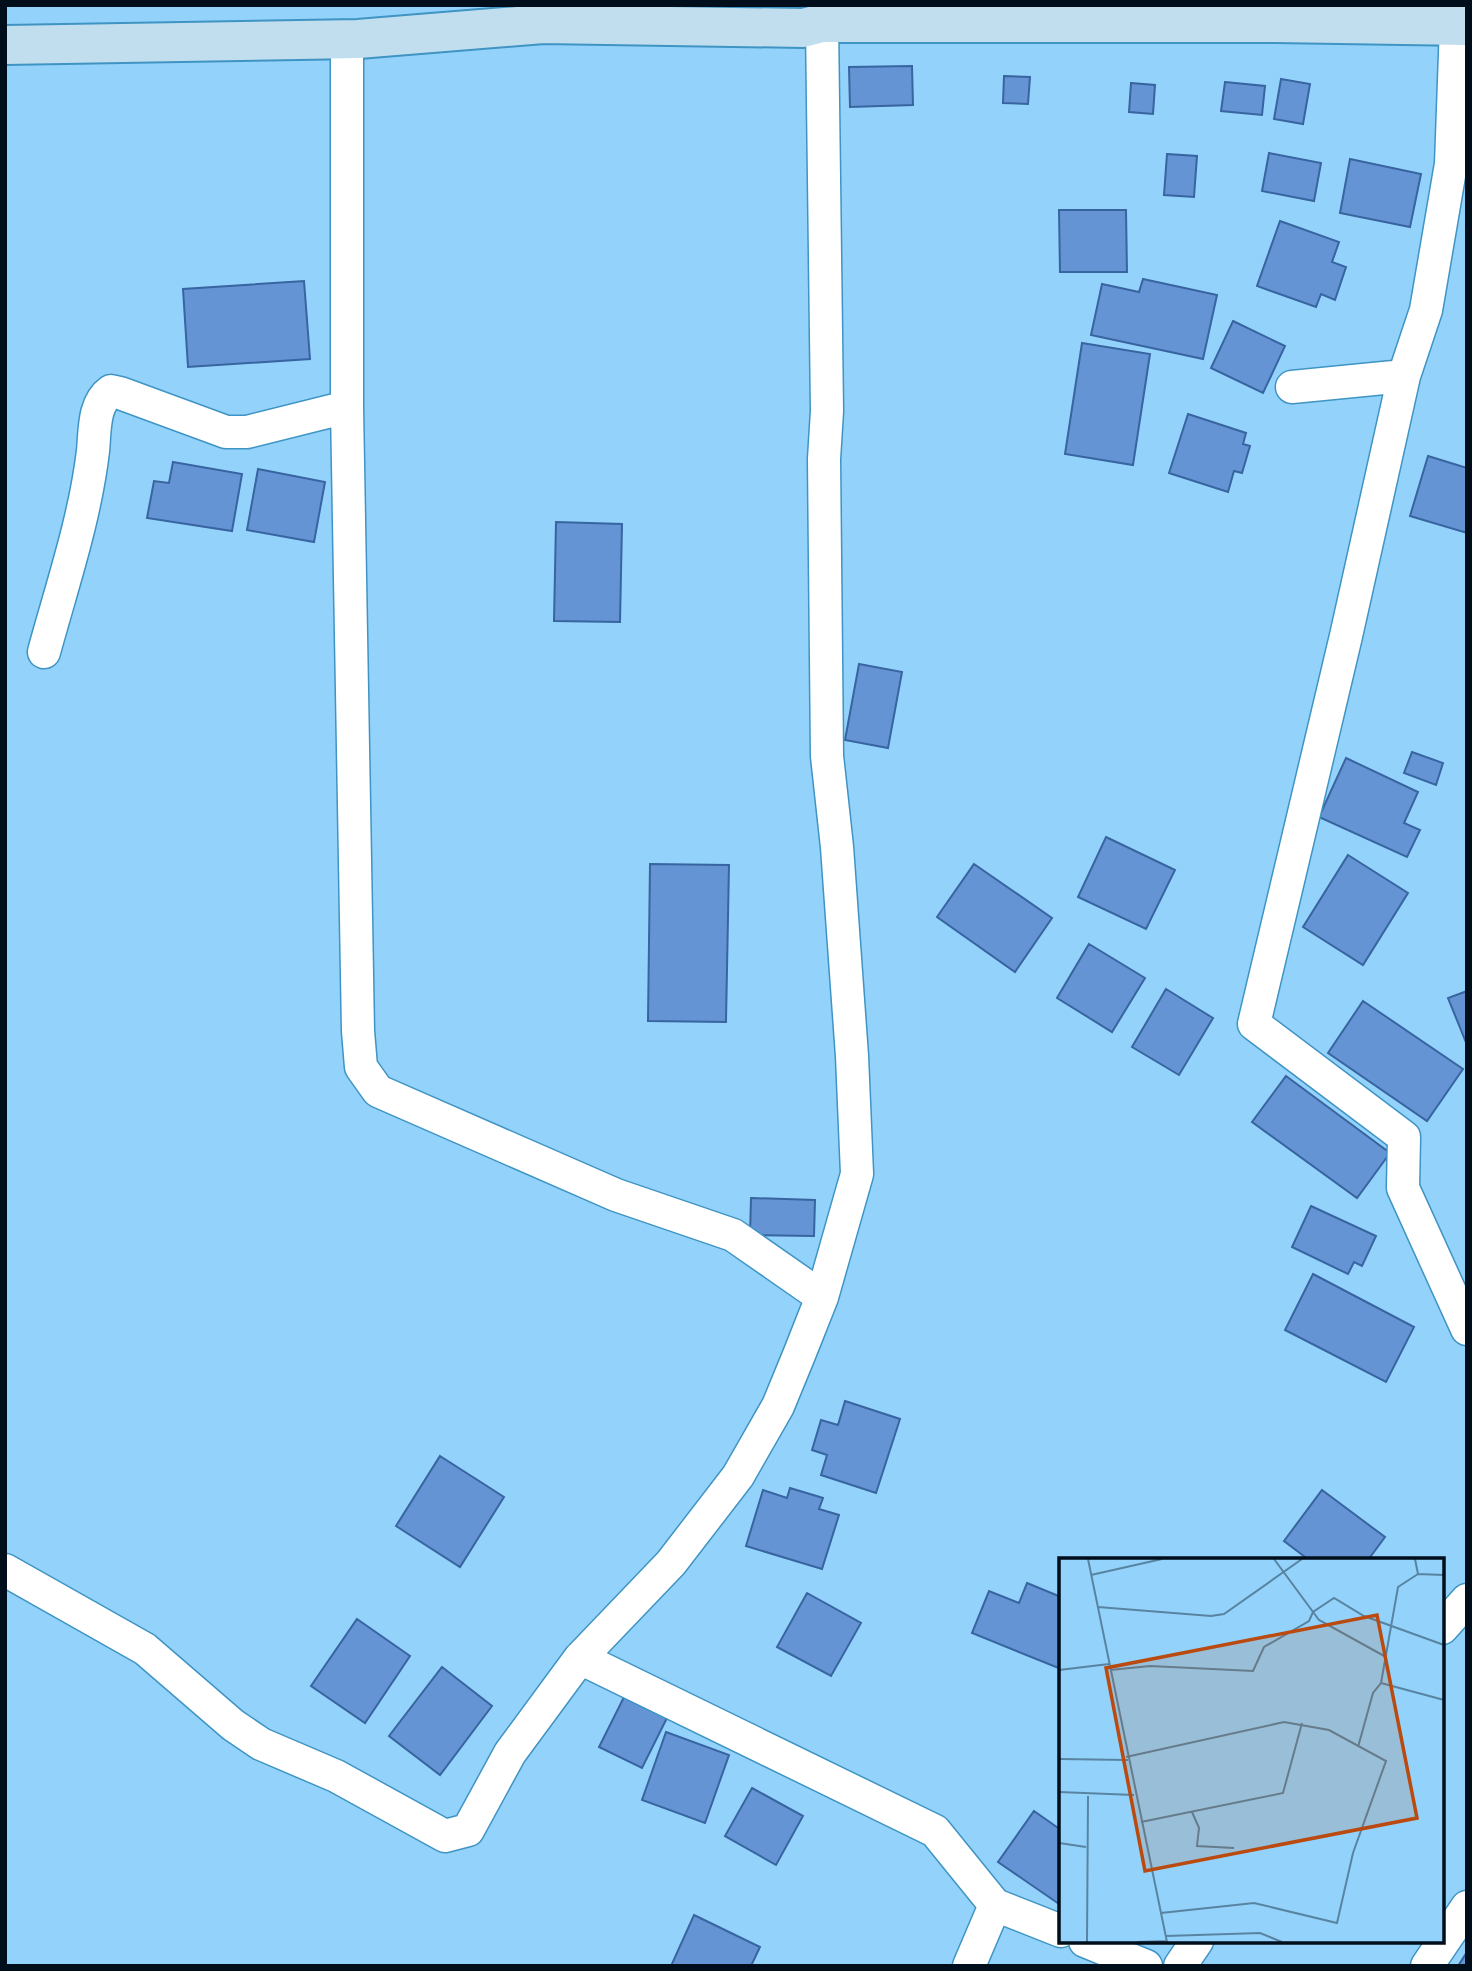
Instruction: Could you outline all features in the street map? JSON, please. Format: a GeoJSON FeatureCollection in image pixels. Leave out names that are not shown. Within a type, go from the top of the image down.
{"type":"FeatureCollection","features":[{"type":"Feature","properties":{"kind":"main road"},"geometry":{"type":"LineString","coordinates":[[5,45],[346,39],[545,15],[1461,26]]}},
{"type":"Feature","properties":{"kind":"street"},"geometry":{"type":"LineString","coordinates":[[5,1570],[145,1649],[233,1725],[261,1744],[336,1776],[445,1836],[468,1830],[510,1753],[580,1658],[671,1563],[738,1476],[778,1406],[821,1297],[857,1174],[852,1056],[837,846],[827,756],[824,458],[827,411],[810,19]]}},
{"type":"Feature","properties":{"kind":"street"},"geometry":{"type":"LineString","coordinates":[[1461,26],[1451,164],[1426,310],[1404,376],[1346,636],[1254,1024],[1404,1137],[1403,1188],[1467,1329]]}},
{"type":"Feature","properties":{"kind":"street"},"geometry":{"type":"LineString","coordinates":[[346,39],[347,407],[361,1067],[378,1091],[616,1195],[733,1235],[821,1297]]}},
{"type":"Feature","properties":{"kind":"street"},"geometry":{"type":"LineString","coordinates":[[1292,387],[1404,376]]}},
{"type":"Feature","properties":{"kind":"street"},"geometry":{"type":"LineString","coordinates":[[44,652],[88,489],[97,414],[102,397],[111,391],[120,393],[226,432],[247,432],[347,407]]}},
{"type":"Feature","properties":{"kind":"street"},"geometry":{"type":"LineString","coordinates":[[1444,1626],[1467,1600]]}},
{"type":"Feature","properties":{"kind":"street"},"geometry":{"type":"LineString","coordinates":[[580,1658],[935,1831],[995,1905],[1059,1930]]}},
{"type":"Feature","properties":{"kind":"street"},"geometry":{"type":"LineString","coordinates":[[969,1966],[995,1905]]}},
{"type":"Feature","properties":{"kind":"street"},"geometry":{"type":"LineString","coordinates":[[1444,1941],[1467,1907]]}},
{"type":"Feature","properties":{"kind":"street"},"geometry":{"type":"LineString","coordinates":[[1090,1943],[1146,1966]]}},
{"type":"Feature","properties":{"kind":"street"},"geometry":{"type":"LineString","coordinates":[[1180,1966],[1196,1943]]}},
{"type":"Feature","properties":{"kind":"street"},"geometry":{"type":"LineString","coordinates":[[1427,1966],[1443,1943]]}},
{"type":"Feature","properties":{"kind":"building"},"geometry":{"type":"Polygon","coordinates":[[[912,66],[913,105],[850,107],[849,67],[912,66]]]}},
{"type":"Feature","properties":{"kind":"building"},"geometry":{"type":"Polygon","coordinates":[[[1004,76],[1030,77],[1028,104],[1003,103],[1004,76]]]}},
{"type":"Feature","properties":{"kind":"building"},"geometry":{"type":"Polygon","coordinates":[[[1281,79],[1310,84],[1303,124],[1274,119],[1281,79]]]}},
{"type":"Feature","properties":{"kind":"building"},"geometry":{"type":"Polygon","coordinates":[[[1225,82],[1265,86],[1262,115],[1221,111],[1225,82]]]}},
{"type":"Feature","properties":{"kind":"building"},"geometry":{"type":"Polygon","coordinates":[[[1131,83],[1155,85],[1153,114],[1129,112],[1131,83]]]}},
{"type":"Feature","properties":{"kind":"building"},"geometry":{"type":"Polygon","coordinates":[[[1269,153],[1321,163],[1314,201],[1262,191],[1269,153]]]}},
{"type":"Feature","properties":{"kind":"building"},"geometry":{"type":"Polygon","coordinates":[[[1167,154],[1197,156],[1194,197],[1164,195],[1167,154]]]}},
{"type":"Feature","properties":{"kind":"building"},"geometry":{"type":"Polygon","coordinates":[[[1350,159],[1421,174],[1410,227],[1340,213],[1350,159]]]}},
{"type":"Feature","properties":{"kind":"building"},"geometry":{"type":"Polygon","coordinates":[[[1059,210],[1126,210],[1127,272],[1060,272],[1059,210]]]}},
{"type":"Feature","properties":{"kind":"building"},"geometry":{"type":"Polygon","coordinates":[[[1280,221],[1339,242],[1332,262],[1346,267],[1335,300],[1321,294],[1316,307],[1257,286],[1280,221]]]}},
{"type":"Feature","properties":{"kind":"building"},"geometry":{"type":"Polygon","coordinates":[[[1143,279],[1217,295],[1203,359],[1091,335],[1102,284],[1139,292],[1143,279]]]}},
{"type":"Feature","properties":{"kind":"building"},"geometry":{"type":"Polygon","coordinates":[[[304,281],[310,359],[188,367],[183,289],[304,281]]]}},
{"type":"Feature","properties":{"kind":"building"},"geometry":{"type":"Polygon","coordinates":[[[1233,321],[1285,346],[1263,393],[1211,368],[1233,321]]]}},
{"type":"Feature","properties":{"kind":"building"},"geometry":{"type":"Polygon","coordinates":[[[1082,343],[1150,354],[1133,465],[1065,454],[1082,343]]]}},
{"type":"Feature","properties":{"kind":"building"},"geometry":{"type":"Polygon","coordinates":[[[1188,414],[1246,433],[1243,444],[1250,446],[1242,473],[1234,471],[1228,492],[1169,473],[1188,414]]]}},
{"type":"Feature","properties":{"kind":"building"},"geometry":{"type":"Polygon","coordinates":[[[1428,456],[1467,468],[1467,533],[1410,516],[1428,456]]]}},
{"type":"Feature","properties":{"kind":"building"},"geometry":{"type":"Polygon","coordinates":[[[173,462],[242,474],[232,531],[147,518],[154,481],[169,483],[173,462]]]}},
{"type":"Feature","properties":{"kind":"building"},"geometry":{"type":"Polygon","coordinates":[[[258,469],[325,482],[314,542],[247,530],[258,469]]]}},
{"type":"Feature","properties":{"kind":"building"},"geometry":{"type":"Polygon","coordinates":[[[556,522],[622,524],[620,622],[554,621],[556,522]]]}},
{"type":"Feature","properties":{"kind":"building"},"geometry":{"type":"Polygon","coordinates":[[[859,664],[902,672],[888,748],[845,740],[859,664]]]}},
{"type":"Feature","properties":{"kind":"building"},"geometry":{"type":"Polygon","coordinates":[[[1412,752],[1443,763],[1436,785],[1404,773],[1412,752]]]}},
{"type":"Feature","properties":{"kind":"building"},"geometry":{"type":"Polygon","coordinates":[[[1346,758],[1418,792],[1404,823],[1420,830],[1407,857],[1319,817],[1346,758]]]}},
{"type":"Feature","properties":{"kind":"building"},"geometry":{"type":"Polygon","coordinates":[[[1106,837],[1175,870],[1146,929],[1078,897],[1106,837]]]}},
{"type":"Feature","properties":{"kind":"building"},"geometry":{"type":"Polygon","coordinates":[[[1348,855],[1408,893],[1363,965],[1303,927],[1348,855]]]}},
{"type":"Feature","properties":{"kind":"building"},"geometry":{"type":"Polygon","coordinates":[[[650,864],[729,865],[726,1022],[648,1021],[650,864]]]}},
{"type":"Feature","properties":{"kind":"building"},"geometry":{"type":"Polygon","coordinates":[[[974,864],[1052,918],[1015,972],[937,917],[974,864]]]}},
{"type":"Feature","properties":{"kind":"building"},"geometry":{"type":"Polygon","coordinates":[[[1089,944],[1145,978],[1112,1032],[1057,998],[1089,944]]]}},
{"type":"Feature","properties":{"kind":"building"},"geometry":{"type":"Polygon","coordinates":[[[1166,989],[1213,1018],[1179,1075],[1132,1047],[1166,989]]]}},
{"type":"Feature","properties":{"kind":"building"},"geometry":{"type":"Polygon","coordinates":[[[1467,991],[1467,1045],[1448,998],[1467,991]]]}},
{"type":"Feature","properties":{"kind":"building"},"geometry":{"type":"Polygon","coordinates":[[[1363,1001],[1463,1069],[1427,1121],[1328,1053],[1363,1001]]]}},
{"type":"Feature","properties":{"kind":"building"},"geometry":{"type":"Polygon","coordinates":[[[1286,1076],[1390,1153],[1357,1198],[1252,1122],[1286,1076]]]}},
{"type":"Feature","properties":{"kind":"building"},"geometry":{"type":"Polygon","coordinates":[[[751,1198],[815,1200],[814,1236],[750,1235],[751,1198]]]}},
{"type":"Feature","properties":{"kind":"building"},"geometry":{"type":"Polygon","coordinates":[[[1311,1206],[1376,1236],[1362,1266],[1354,1262],[1348,1274],[1292,1247],[1311,1206]]]}},
{"type":"Feature","properties":{"kind":"building"},"geometry":{"type":"Polygon","coordinates":[[[1313,1274],[1414,1327],[1386,1382],[1285,1330],[1313,1274]]]}},
{"type":"Feature","properties":{"kind":"building"},"geometry":{"type":"Polygon","coordinates":[[[845,1401],[900,1419],[876,1493],[821,1475],[827,1455],[812,1450],[821,1420],[838,1425],[845,1401]]]}},
{"type":"Feature","properties":{"kind":"building"},"geometry":{"type":"Polygon","coordinates":[[[440,1456],[504,1497],[460,1567],[396,1526],[440,1456]]]}},
{"type":"Feature","properties":{"kind":"building"},"geometry":{"type":"Polygon","coordinates":[[[790,1488],[823,1498],[819,1509],[839,1515],[822,1569],[746,1546],[763,1490],[787,1498],[790,1488]]]}},
{"type":"Feature","properties":{"kind":"building"},"geometry":{"type":"Polygon","coordinates":[[[1322,1490],[1385,1537],[1369,1558],[1306,1558],[1284,1541],[1322,1490]]]}},
{"type":"Feature","properties":{"kind":"building"},"geometry":{"type":"Polygon","coordinates":[[[1027,1583],[1059,1596],[1059,1668],[972,1633],[989,1591],[1019,1603],[1027,1583]]]}},
{"type":"Feature","properties":{"kind":"building"},"geometry":{"type":"Polygon","coordinates":[[[807,1593],[861,1623],[831,1676],[777,1647],[807,1593]]]}},
{"type":"Feature","properties":{"kind":"building"},"geometry":{"type":"Polygon","coordinates":[[[357,1619],[410,1656],[365,1723],[311,1686],[357,1619]]]}},
{"type":"Feature","properties":{"kind":"building"},"geometry":{"type":"Polygon","coordinates":[[[442,1667],[492,1706],[440,1775],[389,1736],[442,1667]]]}},
{"type":"Feature","properties":{"kind":"building"},"geometry":{"type":"Polygon","coordinates":[[[624,1697],[667,1718],[642,1768],[599,1747],[624,1697]]]}},
{"type":"Feature","properties":{"kind":"building"},"geometry":{"type":"Polygon","coordinates":[[[666,1732],[729,1755],[705,1823],[642,1800],[666,1732]]]}},
{"type":"Feature","properties":{"kind":"building"},"geometry":{"type":"Polygon","coordinates":[[[752,1788],[803,1816],[776,1865],[725,1836],[752,1788]]]}},
{"type":"Feature","properties":{"kind":"building"},"geometry":{"type":"Polygon","coordinates":[[[1034,1811],[1059,1829],[1059,1904],[998,1862],[1034,1811]]]}},
{"type":"Feature","properties":{"kind":"building"},"geometry":{"type":"Polygon","coordinates":[[[694,1915],[760,1947],[751,1966],[671,1966],[694,1915]]]}},
{"type":"Feature","properties":{"kind":"building"},"geometry":{"type":"Polygon","coordinates":[[[1467,1952],[1467,1966],[1458,1966],[1467,1952]]]}}]}
